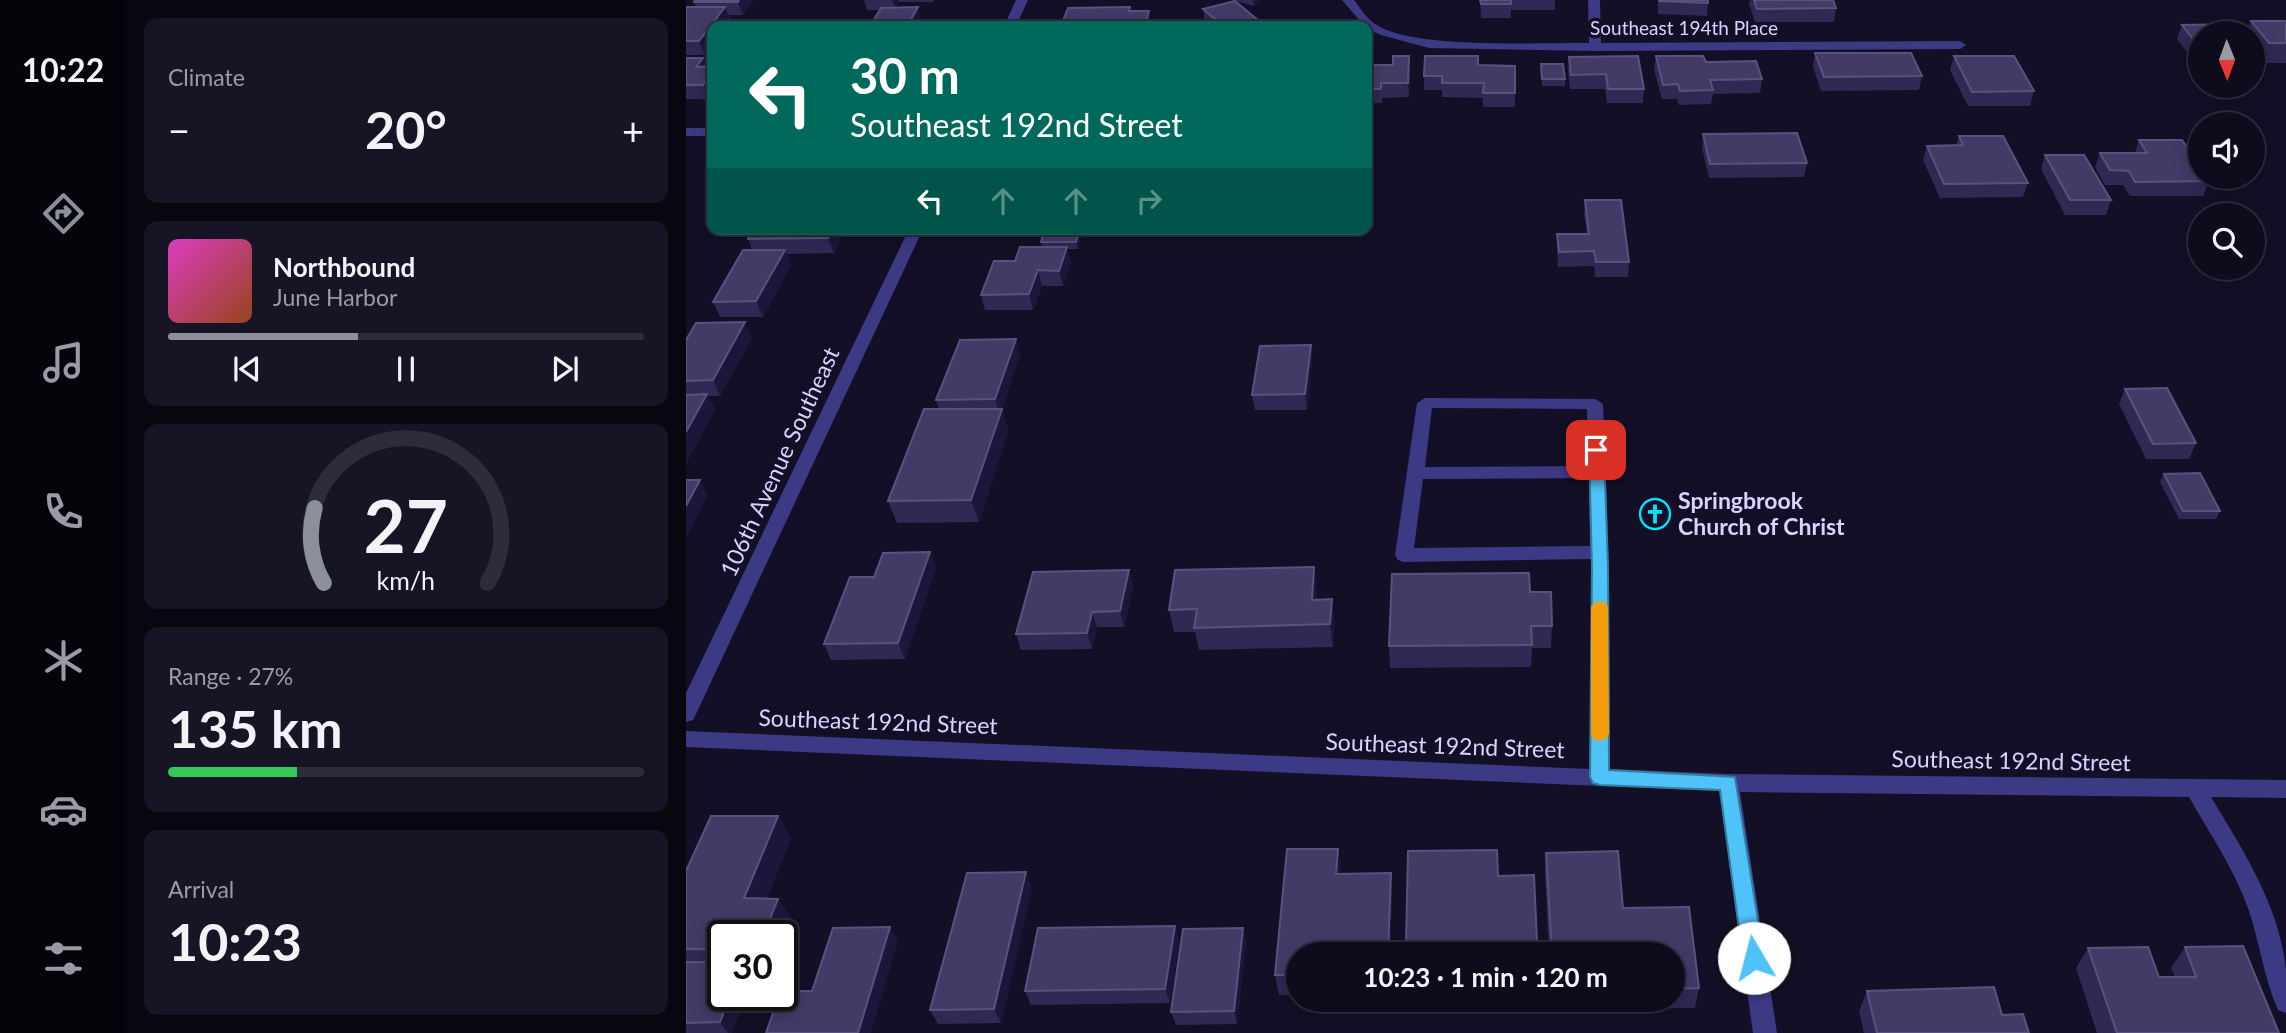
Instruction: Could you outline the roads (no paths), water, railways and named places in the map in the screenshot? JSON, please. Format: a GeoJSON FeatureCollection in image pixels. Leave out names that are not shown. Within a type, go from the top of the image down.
{"type":"FeatureCollection","features":[{"type":"Feature","properties":{"kind":"street"},"geometry":{"type":"LineString","coordinates":[[1012,21],[1022,0]]}},
{"type":"Feature","properties":{"kind":"street","name":"Southeast 194th Place"},"geometry":{"type":"LineString","coordinates":[[1348,0],[1366,21]]}},
{"type":"Feature","properties":{"kind":"street"},"geometry":{"type":"LineString","coordinates":[[1594,0],[1595,47]]}},
{"type":"Feature","properties":{"kind":"street","name":"Southeast 194th Place"},"geometry":{"type":"LineString","coordinates":[[1372,27],[1408,40],[1429,44],[1595,47],[1960,45]]}},
{"type":"Feature","properties":{"kind":"street"},"geometry":{"type":"LineString","coordinates":[[686,132],[707,132]]}},
{"type":"Feature","properties":{"kind":"street","name":"106th Avenue Southeast"},"geometry":{"type":"LineString","coordinates":[[686,714],[913,235]]}},
{"type":"Feature","properties":{"kind":"street"},"geometry":{"type":"LineString","coordinates":[[1599,552],[1404,555],[1425,402],[1595,404],[1599,552],[1600,777]]}},
{"type":"Feature","properties":{"kind":"street"},"geometry":{"type":"LineString","coordinates":[[1415,473],[1597,472]]}},
{"type":"Feature","properties":{"kind":"street","name":"Southeast 192nd Street"},"geometry":{"type":"LineString","coordinates":[[686,738],[1728,783],[2286,789]]}},
{"type":"Feature","properties":{"kind":"street"},"geometry":{"type":"LineString","coordinates":[[1728,783],[1765,1033]]}},
{"type":"Feature","properties":{"kind":"street"},"geometry":{"type":"LineString","coordinates":[[2195,788],[2248,880],[2261,914],[2276,978],[2286,1002]]}},
{"type":"Feature","properties":{"kind":"place","name":"Springbrook Church of Christ"},"geometry":{"type":"Point","coordinates":[1655,514]}}]}
